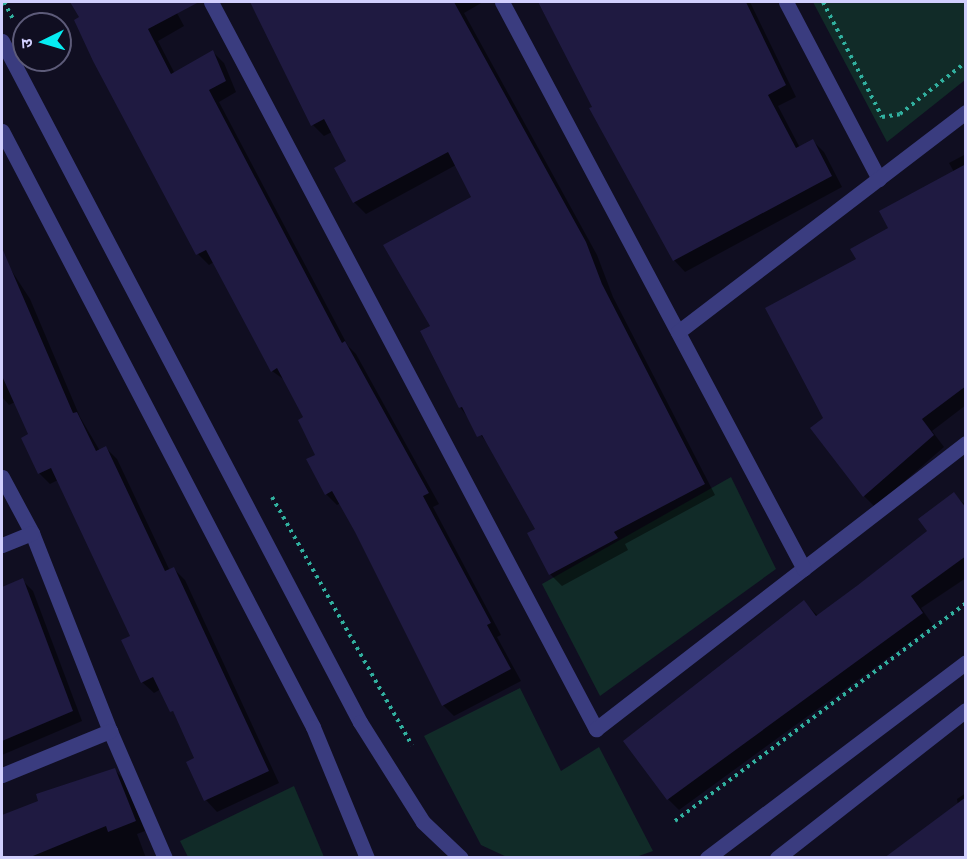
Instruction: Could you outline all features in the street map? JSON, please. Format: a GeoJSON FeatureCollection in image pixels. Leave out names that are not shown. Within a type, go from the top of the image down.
{"type":"FeatureCollection","features":[{"type":"Feature","properties":{"kind":"street"},"geometry":{"type":"LineString","coordinates":[[211,2],[596,729],[966,444]]}},
{"type":"Feature","properties":{"kind":"street"},"geometry":{"type":"LineString","coordinates":[[502,2],[804,569]]}},
{"type":"Feature","properties":{"kind":"street"},"geometry":{"type":"LineString","coordinates":[[786,2],[879,179]]}},
{"type":"Feature","properties":{"kind":"street"},"geometry":{"type":"LineString","coordinates":[[2,41],[360,722],[423,822],[461,858]]}},
{"type":"Feature","properties":{"kind":"street"},"geometry":{"type":"LineString","coordinates":[[678,332],[966,112]]}},
{"type":"Feature","properties":{"kind":"street"},"geometry":{"type":"LineString","coordinates":[[2,131],[313,727],[367,858]]}},
{"type":"Feature","properties":{"kind":"street"},"geometry":{"type":"LineString","coordinates":[[2,477],[32,533],[110,731],[165,858]]}},
{"type":"Feature","properties":{"kind":"street"},"geometry":{"type":"LineString","coordinates":[[2,545],[32,533]]}},
{"type":"Feature","properties":{"kind":"street"},"geometry":{"type":"LineString","coordinates":[[706,858],[966,662]]}},
{"type":"Feature","properties":{"kind":"street"},"geometry":{"type":"LineString","coordinates":[[777,858],[966,710]]}},
{"type":"Feature","properties":{"kind":"street"},"geometry":{"type":"LineString","coordinates":[[2,775],[110,731]]}},
{"type":"Feature","properties":{"kind":"path"},"geometry":{"type":"LineString","coordinates":[[824,2],[882,117],[892,118],[900,114],[966,62]]}},
{"type":"Feature","properties":{"kind":"path"},"geometry":{"type":"LineString","coordinates":[[675,821],[966,603]]}},
{"type":"Feature","properties":{"kind":"green space"},"geometry":{"type":"Polygon","coordinates":[[[813,2],[965,2],[965,80],[887,142],[813,2]]]}},
{"type":"Feature","properties":{"kind":"green space"},"geometry":{"type":"Polygon","coordinates":[[[731,477],[776,569],[600,696],[542,584],[731,477]]]}},
{"type":"Feature","properties":{"kind":"green space"},"geometry":{"type":"Polygon","coordinates":[[[520,688],[561,771],[599,747],[653,851],[633,858],[509,858],[481,845],[424,736],[520,688]]]}},
{"type":"Feature","properties":{"kind":"green space"},"geometry":{"type":"Polygon","coordinates":[[[294,786],[324,857],[188,857],[180,841],[294,786]]]}},
{"type":"Feature","properties":{"kind":"building"},"geometry":{"type":"Polygon","coordinates":[[[70,2],[199,2],[148,29],[171,74],[213,50],[226,81],[209,90],[342,343],[345,341],[429,493],[423,496],[491,623],[487,625],[511,669],[442,706],[355,532],[332,491],[325,495],[306,459],[315,455],[298,420],[303,417],[277,368],[271,372],[206,250],[196,255],[93,61],[74,20],[79,17],[70,2]]]}},
{"type":"Feature","properties":{"kind":"building"},"geometry":{"type":"Polygon","coordinates":[[[250,2],[454,2],[586,242],[602,284],[705,484],[614,532],[618,538],[549,575],[527,533],[535,529],[482,435],[477,437],[462,407],[459,408],[420,331],[430,326],[383,245],[471,197],[448,152],[353,203],[334,168],[346,161],[324,119],[311,126],[250,2]]]}},
{"type":"Feature","properties":{"kind":"building"},"geometry":{"type":"Polygon","coordinates":[[[538,2],[746,2],[786,85],[768,95],[796,148],[813,139],[832,176],[673,261],[589,108],[592,107],[538,2]]]}},
{"type":"Feature","properties":{"kind":"building"},"geometry":{"type":"Polygon","coordinates":[[[966,164],[966,386],[922,419],[934,435],[863,497],[810,428],[823,418],[765,308],[856,259],[850,249],[888,228],[879,211],[966,164]]]}},
{"type":"Feature","properties":{"kind":"building"},"geometry":{"type":"Polygon","coordinates":[[[2,248],[73,413],[77,412],[96,451],[106,446],[165,571],[174,567],[269,771],[204,801],[186,762],[194,758],[173,711],[170,712],[153,677],[141,683],[121,640],[130,636],[51,468],[38,474],[21,438],[28,434],[2,376],[2,248]]]}},
{"type":"Feature","properties":{"kind":"building"},"geometry":{"type":"Polygon","coordinates":[[[954,492],[966,508],[966,556],[911,596],[923,613],[667,800],[623,741],[804,600],[816,616],[858,585],[927,531],[918,519],[954,492]]]}},
{"type":"Feature","properties":{"kind":"building"},"geometry":{"type":"Polygon","coordinates":[[[23,578],[73,711],[2,741],[2,587],[23,578]]]}},
{"type":"Feature","properties":{"kind":"building"},"geometry":{"type":"Polygon","coordinates":[[[115,768],[136,821],[108,832],[106,826],[28,858],[2,858],[2,815],[38,801],[36,794],[115,768]]]}},
{"type":"Feature","properties":{"kind":"building"},"geometry":{"type":"Polygon","coordinates":[[[966,797],[966,858],[884,858],[966,797]]]}}]}
